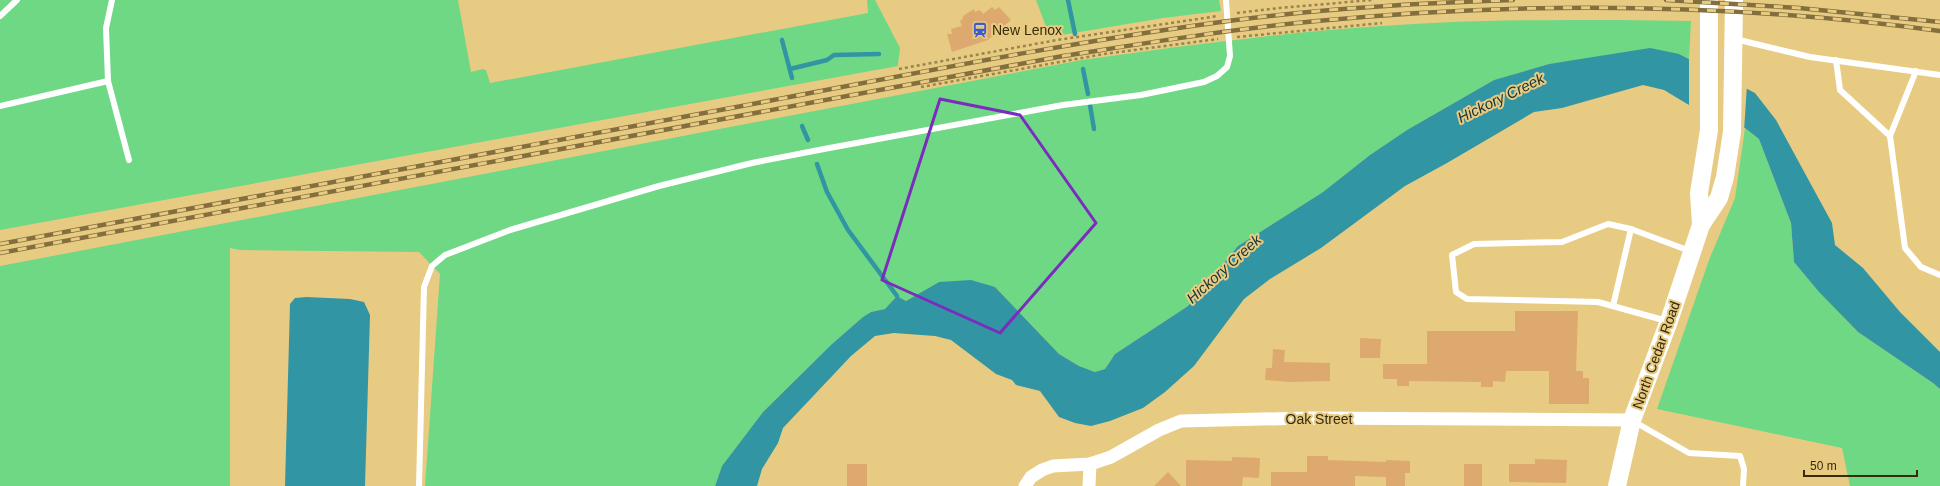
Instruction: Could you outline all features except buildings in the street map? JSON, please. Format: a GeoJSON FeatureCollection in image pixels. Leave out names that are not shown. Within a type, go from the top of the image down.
{"type":"FeatureCollection","features":[{"type":"Feature","properties":{"kind":"street","name":"North Cedar Road"},"geometry":{"type":"LineString","coordinates":[[1701,225],[1699,193],[1707,152],[1709,130],[1709,0]]}},
{"type":"Feature","properties":{"kind":"street","name":"North Cedar Road"},"geometry":{"type":"LineString","coordinates":[[1617,486],[1632,420],[1669,321],[1701,225],[1719,198],[1729,157],[1732,132],[1734,0]]}},
{"type":"Feature","properties":{"kind":"street","name":"Oak Street"},"geometry":{"type":"LineString","coordinates":[[1025,486],[1031,477],[1042,470],[1053,466],[1090,464],[1111,457],[1159,430],[1181,421],[1308,418],[1632,420]]}},
{"type":"Feature","properties":{"kind":"street"},"geometry":{"type":"LineString","coordinates":[[1090,464],[1090,486]]}},
{"type":"Feature","properties":{"kind":"lane"},"geometry":{"type":"LineString","coordinates":[[0,16],[17,0]]}},
{"type":"Feature","properties":{"kind":"lane"},"geometry":{"type":"LineString","coordinates":[[112,0],[106,28],[108,81],[129,160]]}},
{"type":"Feature","properties":{"kind":"lane"},"geometry":{"type":"LineString","coordinates":[[419,486],[424,287],[432,266],[445,255],[510,230],[659,186],[752,163],[1063,105],[1141,95],[1204,82],[1218,76],[1227,67],[1230,56],[1226,0]]}},
{"type":"Feature","properties":{"kind":"lane"},"geometry":{"type":"LineString","coordinates":[[1733,42],[1810,57],[1940,75]]}},
{"type":"Feature","properties":{"kind":"lane"},"geometry":{"type":"LineString","coordinates":[[1836,60],[1840,90],[1890,136]]}},
{"type":"Feature","properties":{"kind":"lane"},"geometry":{"type":"LineString","coordinates":[[1916,71],[1890,136],[1905,248],[1921,267],[1940,275]]}},
{"type":"Feature","properties":{"kind":"lane"},"geometry":{"type":"LineString","coordinates":[[0,106],[108,81]]}},
{"type":"Feature","properties":{"kind":"lane"},"geometry":{"type":"LineString","coordinates":[[1669,321],[1598,302],[1468,299],[1456,292],[1452,255],[1474,244],[1562,242],[1608,224],[1631,229],[1692,252]]}},
{"type":"Feature","properties":{"kind":"lane"},"geometry":{"type":"LineString","coordinates":[[1614,306],[1631,229]]}},
{"type":"Feature","properties":{"kind":"lane"},"geometry":{"type":"LineString","coordinates":[[1632,420],[1689,453],[1740,456],[1744,469],[1743,486]]}},
{"type":"Feature","properties":{"kind":"path"},"geometry":{"type":"LineString","coordinates":[[899,69],[1057,40],[1227,14],[1372,0]]}},
{"type":"Feature","properties":{"kind":"path"},"geometry":{"type":"LineString","coordinates":[[921,87],[1104,54],[1229,38],[1382,23]]}},
{"type":"Feature","properties":{"kind":"highlighted area"},"geometry":{"type":"Polygon","coordinates":[[[940,99],[1020,115],[1096,223],[1000,333],[882,280],[940,99]]]}},
{"type":"Feature","properties":{"kind":"green space"},"geometry":{"type":"Polygon","coordinates":[[[0,0],[458,0],[471,72],[483,69],[486,70],[490,83],[868,13],[867,0],[875,0],[900,50],[898,66],[0,230],[0,0]]]}},
{"type":"Feature","properties":{"kind":"green space"},"geometry":{"type":"Polygon","coordinates":[[[1036,0],[1219,0],[1221,11],[1163,18],[1050,37],[1036,0]]]}},
{"type":"Feature","properties":{"kind":"green space"},"geometry":{"type":"Polygon","coordinates":[[[1486,21],[1691,21],[1689,59],[1679,54],[1592,59],[1549,64],[1494,80],[1407,130],[1370,155],[1323,192],[1238,246],[1188,306],[1115,354],[1105,369],[1095,372],[1079,366],[1059,354],[995,287],[939,282],[906,301],[897,296],[885,309],[871,312],[863,317],[832,344],[763,412],[722,466],[715,486],[425,486],[440,274],[419,252],[240,250],[230,248],[230,486],[0,486],[0,266],[1082,60],[1283,34],[1385,26],[1486,21]]]}},
{"type":"Feature","properties":{"kind":"green space"},"geometry":{"type":"Polygon","coordinates":[[[1745,128],[1759,139],[1791,223],[1794,262],[1819,292],[1858,332],[1940,389],[1940,486],[1850,486],[1842,448],[1657,409],[1709,260],[1735,198],[1745,128]]]}},
{"type":"Feature","properties":{"kind":"water","name":"Hickory Creek"},"geometry":{"type":"Polygon","coordinates":[[[1650,48],[1679,54],[1755,93],[1776,120],[1832,223],[1835,245],[1863,268],[1900,312],[1940,352],[1940,389],[1858,332],[1819,292],[1794,262],[1791,223],[1759,139],[1745,128],[1689,105],[1664,90],[1643,85],[1562,108],[1534,112],[1405,186],[1321,248],[1270,279],[1244,299],[1194,366],[1165,392],[1143,408],[1110,421],[1091,426],[1075,423],[1059,417],[1040,391],[1016,385],[1012,380],[996,374],[951,340],[935,336],[894,333],[875,336],[851,356],[783,428],[778,443],[762,469],[757,486],[715,486],[722,466],[763,412],[832,344],[863,317],[871,312],[885,309],[897,296],[906,301],[939,282],[971,280],[995,287],[1059,354],[1079,366],[1095,372],[1105,369],[1115,354],[1188,306],[1238,246],[1323,192],[1370,155],[1407,130],[1494,80],[1549,64],[1650,48]]]}},
{"type":"Feature","properties":{"kind":"water"},"geometry":{"type":"Polygon","coordinates":[[[295,298],[350,299],[364,302],[370,315],[365,486],[285,486],[290,304],[295,298]]]}},
{"type":"Feature","properties":{"kind":"pier"},"geometry":{"type":"Polygon","coordinates":[[[1689,56],[1747,85],[1744,131],[1689,107],[1689,56]]]}},
{"type":"Feature","properties":{"kind":"waterway"},"geometry":{"type":"LineString","coordinates":[[1068,0],[1075,34]]}},
{"type":"Feature","properties":{"kind":"waterway"},"geometry":{"type":"LineString","coordinates":[[782,40],[792,78]]}},
{"type":"Feature","properties":{"kind":"waterway"},"geometry":{"type":"LineString","coordinates":[[790,69],[827,60],[834,55],[879,54]]}},
{"type":"Feature","properties":{"kind":"waterway"},"geometry":{"type":"LineString","coordinates":[[1083,69],[1088,94]]}},
{"type":"Feature","properties":{"kind":"waterway"},"geometry":{"type":"LineString","coordinates":[[1090,105],[1094,129]]}},
{"type":"Feature","properties":{"kind":"waterway"},"geometry":{"type":"LineString","coordinates":[[802,126],[808,140]]}},
{"type":"Feature","properties":{"kind":"waterway"},"geometry":{"type":"LineString","coordinates":[[817,164],[827,192],[848,230],[897,296]]}},
{"type":"Feature","properties":{"kind":"railway"},"geometry":{"type":"LineString","coordinates":[[0,244],[937,69],[1176,28],[1340,9],[1409,4],[1513,0]]}},
{"type":"Feature","properties":{"kind":"railway"},"geometry":{"type":"LineString","coordinates":[[1666,0],[1799,8],[1940,22]]}},
{"type":"Feature","properties":{"kind":"railway"},"geometry":{"type":"LineString","coordinates":[[0,253],[1063,56],[1285,24],[1473,10],[1629,8],[1707,10],[1785,15],[1940,31]]}},
{"type":"Feature","properties":{"kind":"place","name":"New Lenox"},"geometry":{"type":"Point","coordinates":[980,30]}}]}
